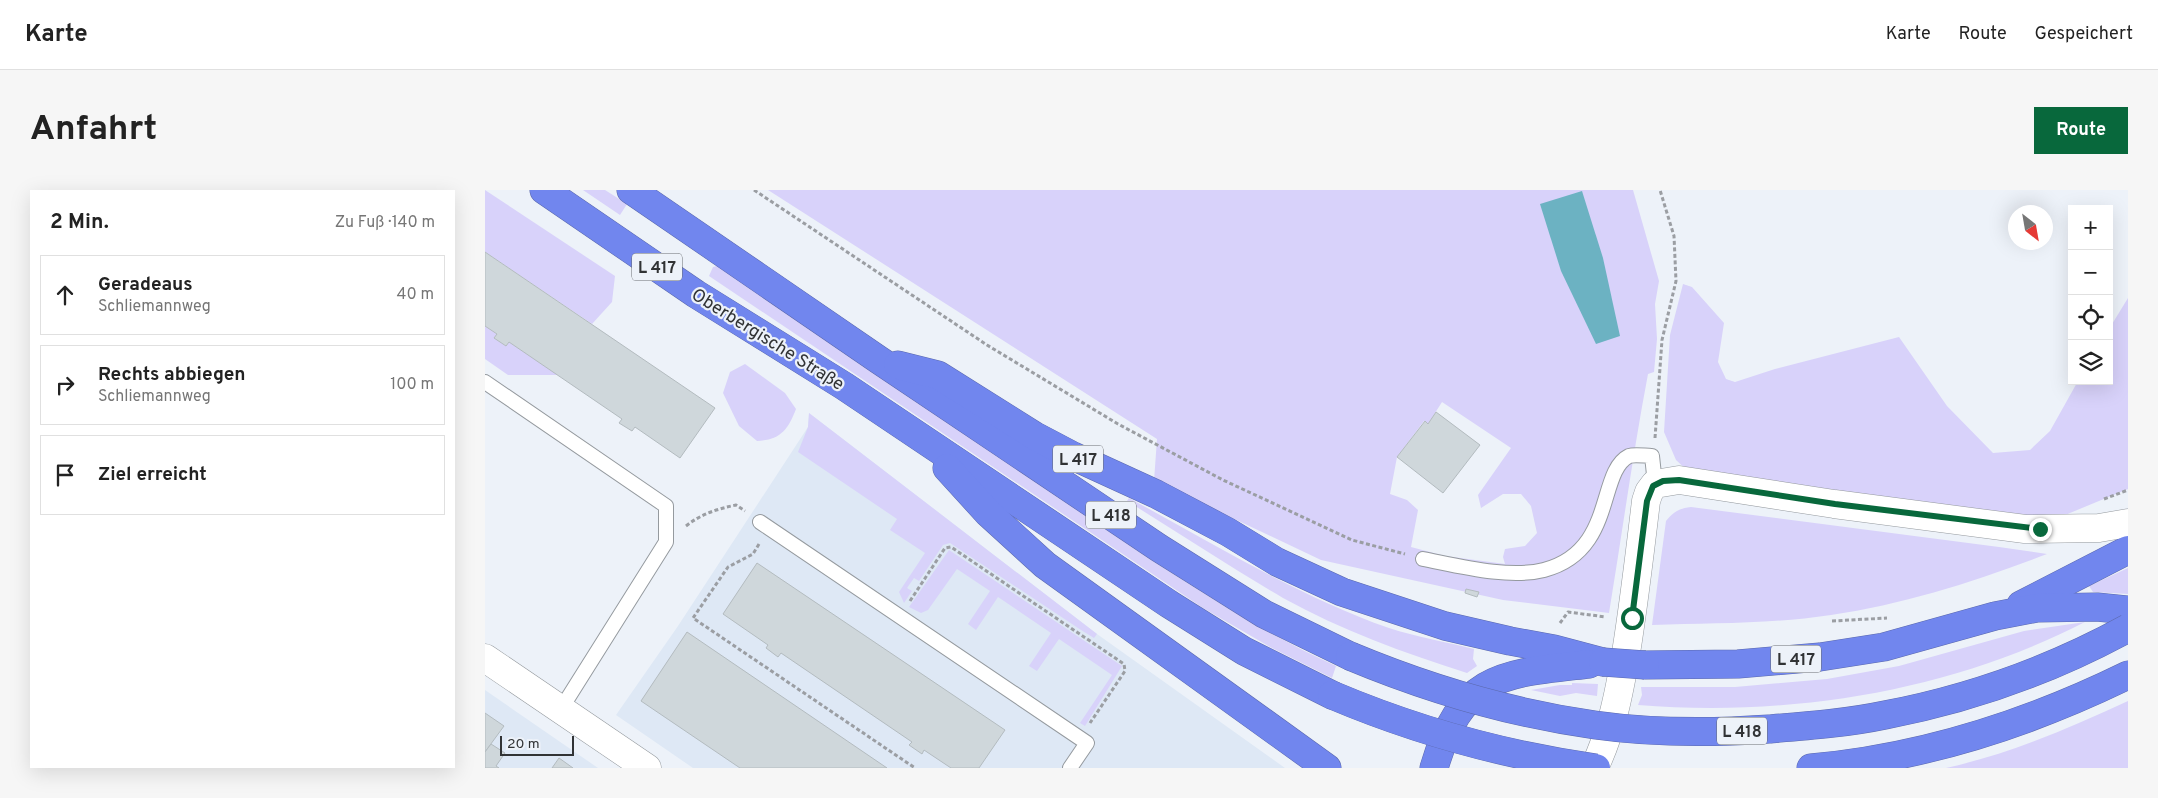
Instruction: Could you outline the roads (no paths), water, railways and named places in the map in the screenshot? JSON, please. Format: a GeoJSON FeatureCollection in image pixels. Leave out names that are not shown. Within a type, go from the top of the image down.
{"type":"FeatureCollection","features":[{"type":"Feature","properties":{"kind":"highway","name":"Oberbergische Straße"},"geometry":{"type":"LineString","coordinates":[[544,190],[697,294],[844,386],[918,436]]}},
{"type":"Feature","properties":{"kind":"highway","name":"L 417"},"geometry":{"type":"LineString","coordinates":[[631,190],[879,360],[938,375],[1035,436],[1073,456],[1156,494],[1229,532],[1277,562],[1342,592],[1445,626],[1554,649],[1603,662]]}},
{"type":"Feature","properties":{"kind":"highway","name":"L 418"},"geometry":{"type":"LineString","coordinates":[[879,360],[1214,583],[1264,614],[1350,656],[1427,686],[1471,700],[1524,712],[1596,725],[1639,730],[1732,731],[1807,726],[1884,716],[1961,696],[2036,671],[2128,628]]}},
{"type":"Feature","properties":{"kind":"highway","name":"L 418"},"geometry":{"type":"LineString","coordinates":[[918,436],[1206,628],[1244,651],[1332,695],[1375,713],[1459,741],[1536,758],[1595,768]]}},
{"type":"Feature","properties":{"kind":"highway","name":"L 417"},"geometry":{"type":"LineString","coordinates":[[918,436],[988,513],[1045,564],[1327,768]]}},
{"type":"Feature","properties":{"kind":"highway","name":"L 417"},"geometry":{"type":"LineString","coordinates":[[1995,616],[2036,599],[2128,550]]}},
{"type":"Feature","properties":{"kind":"highway","name":"L 417"},"geometry":{"type":"LineString","coordinates":[[1434,768],[1446,735],[1463,705],[1491,682],[1529,670],[1603,662],[1645,665],[1738,664],[1820,657],[1884,647],[1995,616],[2037,608],[2097,607],[2128,610]]}},
{"type":"Feature","properties":{"kind":"highway"},"geometry":{"type":"LineString","coordinates":[[1811,768],[1907,753],[1980,735],[2089,693],[2128,675]]}},
{"type":"Feature","properties":{"kind":"street"},"geometry":{"type":"LineString","coordinates":[[1595,768],[1606,744],[1618,699],[1632,618],[1647,501],[1649,492],[1655,484],[1679,480],[1835,504],[2025,529],[2099,528],[2128,523]]}},
{"type":"Feature","properties":{"kind":"street"},"geometry":{"type":"LineString","coordinates":[[485,658],[647,768]]}},
{"type":"Feature","properties":{"kind":"lane"},"geometry":{"type":"LineString","coordinates":[[485,382],[666,506],[666,542],[561,709]]}},
{"type":"Feature","properties":{"kind":"lane"},"geometry":{"type":"LineString","coordinates":[[1423,559],[1501,572],[1523,573],[1546,570],[1570,558],[1586,543],[1597,526],[1612,479],[1621,462],[1630,455],[1652,456],[1655,484]]}},
{"type":"Feature","properties":{"kind":"lane"},"geometry":{"type":"LineString","coordinates":[[765,525],[1087,743],[1070,768]]}},
{"type":"Feature","properties":{"kind":"water"},"geometry":{"type":"Polygon","coordinates":[[[1582,191],[1603,258],[1620,336],[1596,344],[1561,271],[1540,204],[1582,191]]]}}]}
